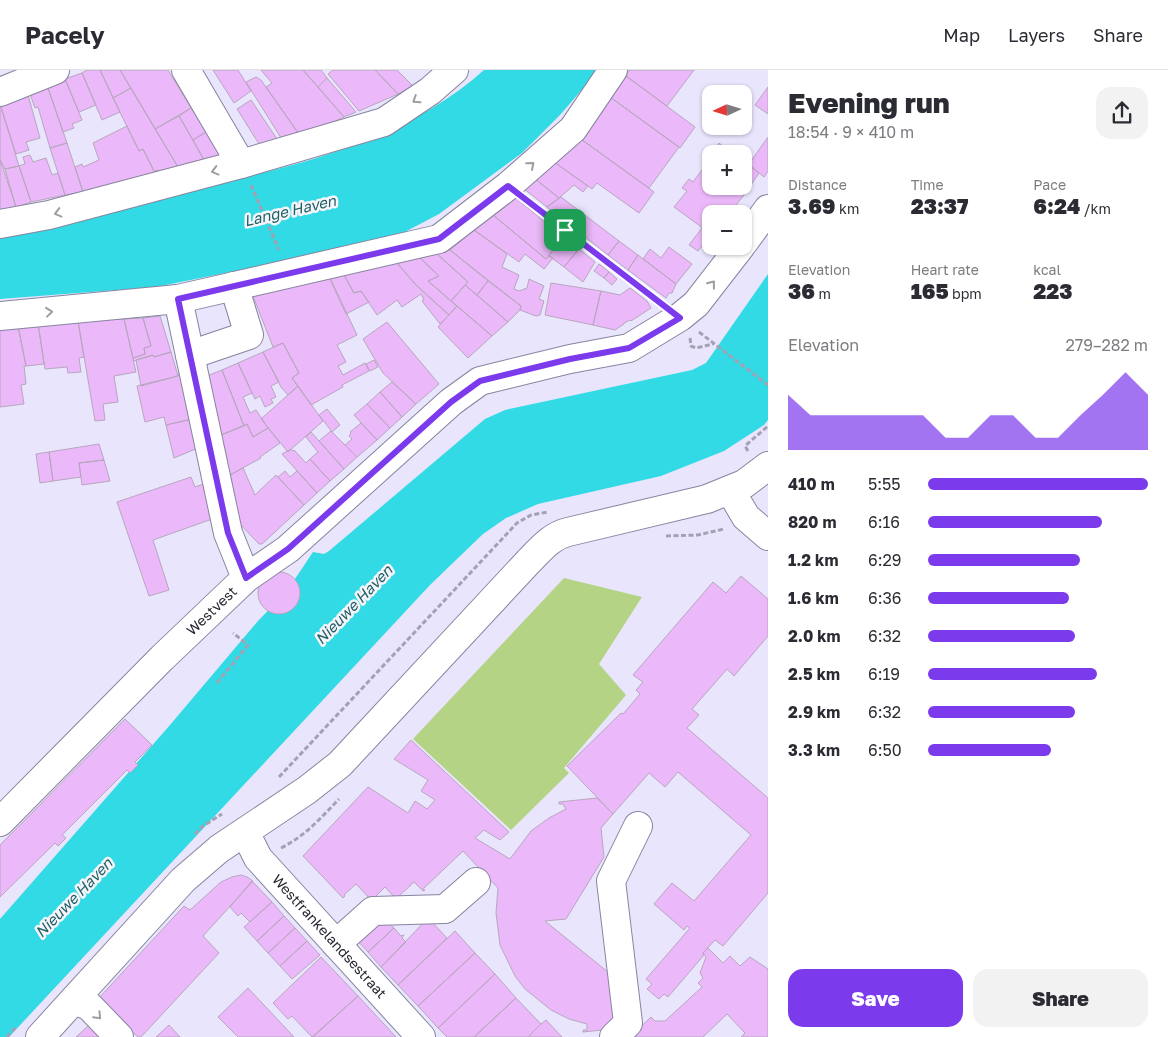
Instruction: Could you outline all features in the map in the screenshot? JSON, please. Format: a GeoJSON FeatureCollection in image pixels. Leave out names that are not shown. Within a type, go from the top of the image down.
{"type":"FeatureCollection","features":[{"type":"Feature","properties":{"kind":"street"},"geometry":{"type":"LineString","coordinates":[[0,92],[54,70]]}},
{"type":"Feature","properties":{"kind":"street"},"geometry":{"type":"LineString","coordinates":[[186,70],[245,174]]}},
{"type":"Feature","properties":{"kind":"street"},"geometry":{"type":"LineString","coordinates":[[0,224],[245,174],[384,122],[430,91],[454,70]]}},
{"type":"Feature","properties":{"kind":"street"},"geometry":{"type":"LineString","coordinates":[[0,316],[178,299],[439,239],[508,186],[573,129],[613,70]]}},
{"type":"Feature","properties":{"kind":"street"},"geometry":{"type":"LineString","coordinates":[[752,231],[768,209]]}},
{"type":"Feature","properties":{"kind":"street","name":"Westvest"},"geometry":{"type":"LineString","coordinates":[[0,822],[162,658],[246,578],[288,549],[451,402],[480,381],[570,359],[629,348],[687,326],[696,304],[734,255]]}},
{"type":"Feature","properties":{"kind":"street"},"geometry":{"type":"LineString","coordinates":[[190,355],[249,335],[234,286]]}},
{"type":"Feature","properties":{"kind":"street"},"geometry":{"type":"LineString","coordinates":[[178,299],[228,533],[246,578]]}},
{"type":"Feature","properties":{"kind":"street"},"geometry":{"type":"LineString","coordinates":[[40,1037],[183,880],[219,849],[307,790],[340,764],[551,539],[559,534],[707,499],[744,484],[768,466]]}},
{"type":"Feature","properties":{"kind":"street"},"geometry":{"type":"LineString","coordinates":[[730,490],[746,517],[768,536]]}},
{"type":"Feature","properties":{"kind":"street"},"geometry":{"type":"LineString","coordinates":[[614,1037],[628,1024],[611,881],[638,826]]}},
{"type":"Feature","properties":{"kind":"street","name":"Westfrankelandsestraat"},"geometry":{"type":"LineString","coordinates":[[245,832],[258,858],[421,1037]]}},
{"type":"Feature","properties":{"kind":"street"},"geometry":{"type":"LineString","coordinates":[[336,944],[373,911],[445,909],[476,882]]}},
{"type":"Feature","properties":{"kind":"street"},"geometry":{"type":"LineString","coordinates":[[74,1000],[89,1006],[119,1037]]}},
{"type":"Feature","properties":{"kind":"path"},"geometry":{"type":"LineString","coordinates":[[245,174],[281,256]]}},
{"type":"Feature","properties":{"kind":"path"},"geometry":{"type":"LineString","coordinates":[[508,186],[687,326],[768,385]]}},
{"type":"Feature","properties":{"kind":"path"},"geometry":{"type":"LineString","coordinates":[[687,326],[691,346],[696,348],[714,344]]}},
{"type":"Feature","properties":{"kind":"path"},"geometry":{"type":"LineString","coordinates":[[745,446],[768,426]]}},
{"type":"Feature","properties":{"kind":"path"},"geometry":{"type":"LineString","coordinates":[[217,682],[248,645],[233,633]]}},
{"type":"Feature","properties":{"kind":"green space"},"geometry":{"type":"Polygon","coordinates":[[[564,578],[642,597],[599,664],[626,695],[564,768],[569,773],[511,830],[413,739],[564,578]]]}},
{"type":"Feature","properties":{"kind":"water","name":"Lange Haven"},"geometry":{"type":"Polygon","coordinates":[[[484,70],[596,70],[560,115],[522,153],[439,214],[399,235],[300,258],[156,287],[0,299],[0,231],[259,174],[339,150],[378,135],[416,117],[451,96],[484,70]]]}},
{"type":"Feature","properties":{"kind":"water","name":"Nieuwe Haven"},"geometry":{"type":"Polygon","coordinates":[[[768,274],[768,420],[764,425],[724,451],[661,476],[538,504],[506,518],[483,534],[430,585],[9,1037],[0,1037],[0,919],[170,725],[258,621],[287,591],[313,552],[324,554],[329,551],[485,419],[505,410],[692,370],[706,363],[768,274]]]}},
{"type":"Feature","properties":{"kind":"building"},"geometry":{"type":"Polygon","coordinates":[[[87,70],[100,70],[120,112],[102,120],[82,73],[87,70]]]}},
{"type":"Feature","properties":{"kind":"building"},"geometry":{"type":"Polygon","coordinates":[[[100,70],[120,70],[131,88],[113,98],[100,70]]]}},
{"type":"Feature","properties":{"kind":"building"},"geometry":{"type":"Polygon","coordinates":[[[120,70],[168,70],[191,108],[155,129],[120,70]]]}},
{"type":"Feature","properties":{"kind":"building"},"geometry":{"type":"Polygon","coordinates":[[[213,70],[238,70],[251,91],[234,103],[213,70]]]}},
{"type":"Feature","properties":{"kind":"building"},"geometry":{"type":"Polygon","coordinates":[[[261,70],[303,70],[344,117],[301,137],[266,87],[272,83],[261,70]]]}},
{"type":"Feature","properties":{"kind":"building"},"geometry":{"type":"Polygon","coordinates":[[[303,70],[321,70],[327,78],[318,87],[303,70]]]}},
{"type":"Feature","properties":{"kind":"building"},"geometry":{"type":"Polygon","coordinates":[[[333,70],[375,70],[398,94],[359,111],[328,74],[333,70]]]}},
{"type":"Feature","properties":{"kind":"building"},"geometry":{"type":"Polygon","coordinates":[[[375,70],[397,70],[413,86],[398,94],[375,70]]]}},
{"type":"Feature","properties":{"kind":"building"},"geometry":{"type":"Polygon","coordinates":[[[629,70],[694,70],[667,106],[626,76],[629,70]]]}},
{"type":"Feature","properties":{"kind":"building"},"geometry":{"type":"Polygon","coordinates":[[[82,73],[96,105],[79,112],[65,79],[82,73]]]}},
{"type":"Feature","properties":{"kind":"building"},"geometry":{"type":"Polygon","coordinates":[[[626,76],[695,127],[680,148],[610,97],[626,76]]]}},
{"type":"Feature","properties":{"kind":"building"},"geometry":{"type":"Polygon","coordinates":[[[256,77],[261,80],[301,137],[283,141],[246,82],[256,77]]]}},
{"type":"Feature","properties":{"kind":"building"},"geometry":{"type":"Polygon","coordinates":[[[327,78],[356,112],[344,117],[318,87],[327,78]]]}},
{"type":"Feature","properties":{"kind":"building"},"geometry":{"type":"Polygon","coordinates":[[[65,79],[82,120],[72,124],[74,128],[63,132],[47,85],[65,79]]]}},
{"type":"Feature","properties":{"kind":"building"},"geometry":{"type":"Polygon","coordinates":[[[47,85],[67,143],[50,148],[38,107],[35,108],[29,91],[47,85]]]}},
{"type":"Feature","properties":{"kind":"building"},"geometry":{"type":"Polygon","coordinates":[[[768,87],[768,114],[755,105],[768,87]]]}},
{"type":"Feature","properties":{"kind":"building"},"geometry":{"type":"Polygon","coordinates":[[[131,88],[178,167],[159,172],[158,170],[155,173],[143,149],[139,151],[113,98],[131,88]]]}},
{"type":"Feature","properties":{"kind":"building"},"geometry":{"type":"Polygon","coordinates":[[[27,91],[40,138],[26,142],[29,150],[16,154],[0,104],[27,91]]]}},
{"type":"Feature","properties":{"kind":"building"},"geometry":{"type":"Polygon","coordinates":[[[610,97],[679,147],[649,188],[578,137],[610,97]]]}},
{"type":"Feature","properties":{"kind":"building"},"geometry":{"type":"Polygon","coordinates":[[[251,100],[279,142],[263,146],[259,144],[237,109],[251,100]]]}},
{"type":"Feature","properties":{"kind":"building"},"geometry":{"type":"Polygon","coordinates":[[[0,104],[19,166],[5,169],[0,160],[0,104]]]}},
{"type":"Feature","properties":{"kind":"building"},"geometry":{"type":"Polygon","coordinates":[[[191,108],[206,132],[193,140],[179,116],[191,108]]]}},
{"type":"Feature","properties":{"kind":"building"},"geometry":{"type":"Polygon","coordinates":[[[179,116],[204,160],[178,167],[155,129],[179,116]]]}},
{"type":"Feature","properties":{"kind":"building"},"geometry":{"type":"Polygon","coordinates":[[[127,126],[139,151],[143,149],[155,173],[83,192],[75,167],[82,164],[83,167],[99,160],[93,143],[127,126]]]}},
{"type":"Feature","properties":{"kind":"building"},"geometry":{"type":"Polygon","coordinates":[[[206,132],[220,155],[204,160],[193,140],[206,132]]]}},
{"type":"Feature","properties":{"kind":"building"},"geometry":{"type":"Polygon","coordinates":[[[578,137],[654,192],[639,213],[597,183],[592,189],[554,162],[578,137]]]}},
{"type":"Feature","properties":{"kind":"building"},"geometry":{"type":"Polygon","coordinates":[[[768,137],[768,171],[764,177],[752,167],[752,160],[768,137]]]}},
{"type":"Feature","properties":{"kind":"building"},"geometry":{"type":"Polygon","coordinates":[[[67,143],[83,192],[65,195],[50,148],[67,143]]]}},
{"type":"Feature","properties":{"kind":"building"},"geometry":{"type":"Polygon","coordinates":[[[30,155],[33,162],[46,158],[52,175],[58,173],[65,195],[31,202],[19,166],[25,164],[23,157],[30,155]]]}},
{"type":"Feature","properties":{"kind":"building"},"geometry":{"type":"Polygon","coordinates":[[[0,159],[16,207],[0,210],[0,159]]]}},
{"type":"Feature","properties":{"kind":"building"},"geometry":{"type":"Polygon","coordinates":[[[554,162],[588,186],[583,192],[574,185],[559,198],[534,178],[554,162]]]}},
{"type":"Feature","properties":{"kind":"building"},"geometry":{"type":"Polygon","coordinates":[[[19,166],[31,202],[16,207],[5,169],[19,166]]]}},
{"type":"Feature","properties":{"kind":"building"},"geometry":{"type":"Polygon","coordinates":[[[752,167],[759,173],[752,183],[752,167]]]}},
{"type":"Feature","properties":{"kind":"building"},"geometry":{"type":"Polygon","coordinates":[[[702,170],[702,195],[744,195],[736,205],[702,205],[702,227],[674,207],[687,191],[682,188],[689,179],[693,182],[702,170]]]}},
{"type":"Feature","properties":{"kind":"building"},"geometry":{"type":"Polygon","coordinates":[[[534,178],[559,198],[547,207],[523,188],[534,178]]]}},
{"type":"Feature","properties":{"kind":"building"},"geometry":{"type":"Polygon","coordinates":[[[512,195],[563,237],[546,259],[493,215],[512,195]]]}},
{"type":"Feature","properties":{"kind":"building"},"geometry":{"type":"Polygon","coordinates":[[[561,197],[619,241],[608,255],[547,207],[561,197]]]}},
{"type":"Feature","properties":{"kind":"building"},"geometry":{"type":"Polygon","coordinates":[[[493,215],[546,259],[549,256],[553,258],[544,269],[525,254],[519,262],[474,230],[493,215]]]}},
{"type":"Feature","properties":{"kind":"building"},"geometry":{"type":"Polygon","coordinates":[[[702,228],[702,246],[698,251],[689,245],[702,228]]]}},
{"type":"Feature","properties":{"kind":"building"},"geometry":{"type":"Polygon","coordinates":[[[474,230],[507,254],[502,267],[519,275],[514,289],[519,291],[527,288],[529,279],[544,286],[539,299],[544,301],[540,315],[536,316],[520,310],[521,306],[450,250],[474,230]]]}},
{"type":"Feature","properties":{"kind":"building"},"geometry":{"type":"Polygon","coordinates":[[[563,237],[579,249],[564,267],[549,256],[563,237]]]}},
{"type":"Feature","properties":{"kind":"building"},"geometry":{"type":"Polygon","coordinates":[[[619,241],[638,255],[628,270],[608,255],[619,241]]]}},
{"type":"Feature","properties":{"kind":"building"},"geometry":{"type":"Polygon","coordinates":[[[669,247],[692,264],[676,284],[643,259],[650,249],[661,258],[669,247]]]}},
{"type":"Feature","properties":{"kind":"building"},"geometry":{"type":"Polygon","coordinates":[[[579,249],[595,262],[583,282],[564,267],[579,249]]]}},
{"type":"Feature","properties":{"kind":"building"},"geometry":{"type":"Polygon","coordinates":[[[450,250],[488,281],[477,295],[465,285],[468,282],[436,253],[450,250]]]}},
{"type":"Feature","properties":{"kind":"building"},"geometry":{"type":"Polygon","coordinates":[[[436,253],[468,282],[451,301],[428,281],[439,276],[419,257],[436,253]]]}},
{"type":"Feature","properties":{"kind":"building"},"geometry":{"type":"Polygon","coordinates":[[[638,255],[676,284],[672,293],[669,293],[666,298],[628,270],[638,255]]]}},
{"type":"Feature","properties":{"kind":"building"},"geometry":{"type":"Polygon","coordinates":[[[419,257],[439,276],[428,281],[457,306],[449,315],[416,285],[397,263],[419,257]]]}},
{"type":"Feature","properties":{"kind":"building"},"geometry":{"type":"Polygon","coordinates":[[[397,263],[416,285],[449,315],[440,324],[422,301],[424,300],[421,294],[402,307],[397,300],[377,315],[361,291],[354,293],[344,275],[397,263]]]}},
{"type":"Feature","properties":{"kind":"building"},"geometry":{"type":"Polygon","coordinates":[[[599,264],[609,272],[604,278],[594,271],[599,264]]]}},
{"type":"Feature","properties":{"kind":"building"},"geometry":{"type":"Polygon","coordinates":[[[609,272],[617,279],[612,285],[604,278],[609,272]]]}},
{"type":"Feature","properties":{"kind":"building"},"geometry":{"type":"Polygon","coordinates":[[[344,275],[354,293],[361,291],[369,302],[346,314],[330,279],[344,275]]]}},
{"type":"Feature","properties":{"kind":"building"},"geometry":{"type":"Polygon","coordinates":[[[330,278],[357,335],[337,345],[346,362],[338,366],[343,375],[365,363],[369,371],[342,385],[343,387],[311,405],[292,378],[299,373],[283,343],[273,347],[253,296],[330,278]]]}},
{"type":"Feature","properties":{"kind":"building"},"geometry":{"type":"Polygon","coordinates":[[[488,281],[521,306],[520,310],[508,322],[477,295],[488,281]]]}},
{"type":"Feature","properties":{"kind":"building"},"geometry":{"type":"Polygon","coordinates":[[[551,283],[601,291],[593,325],[545,315],[551,283]]]}},
{"type":"Feature","properties":{"kind":"building"},"geometry":{"type":"Polygon","coordinates":[[[465,285],[508,322],[492,336],[451,301],[465,285]]]}},
{"type":"Feature","properties":{"kind":"building"},"geometry":{"type":"Polygon","coordinates":[[[630,288],[647,301],[651,308],[615,330],[593,325],[601,291],[620,295],[630,288]]]}},
{"type":"Feature","properties":{"kind":"building"},"geometry":{"type":"Polygon","coordinates":[[[457,306],[492,336],[468,358],[438,327],[457,306]]]}},
{"type":"Feature","properties":{"kind":"building"},"geometry":{"type":"Polygon","coordinates":[[[160,316],[171,352],[134,361],[133,358],[145,354],[144,348],[151,346],[143,318],[160,316]]]}},
{"type":"Feature","properties":{"kind":"building"},"geometry":{"type":"Polygon","coordinates":[[[143,318],[151,346],[144,348],[145,354],[133,358],[124,319],[143,318]]]}},
{"type":"Feature","properties":{"kind":"building"},"geometry":{"type":"Polygon","coordinates":[[[124,319],[136,372],[114,376],[118,402],[103,404],[105,420],[95,421],[78,321],[124,319]]]}},
{"type":"Feature","properties":{"kind":"building"},"geometry":{"type":"Polygon","coordinates":[[[78,321],[84,357],[79,358],[81,372],[68,373],[67,367],[45,369],[38,323],[78,321]]]}},
{"type":"Feature","properties":{"kind":"building"},"geometry":{"type":"Polygon","coordinates":[[[387,322],[439,384],[416,404],[383,373],[363,339],[387,322]]]}},
{"type":"Feature","properties":{"kind":"building"},"geometry":{"type":"Polygon","coordinates":[[[38,323],[44,364],[26,366],[18,326],[38,323]]]}},
{"type":"Feature","properties":{"kind":"building"},"geometry":{"type":"Polygon","coordinates":[[[18,326],[26,366],[24,366],[26,384],[21,385],[24,404],[0,407],[0,328],[18,326]]]}},
{"type":"Feature","properties":{"kind":"building"},"geometry":{"type":"Polygon","coordinates":[[[283,343],[299,373],[292,378],[298,386],[288,395],[281,387],[263,352],[283,343]]]}},
{"type":"Feature","properties":{"kind":"building"},"geometry":{"type":"Polygon","coordinates":[[[171,352],[178,376],[141,386],[136,360],[171,352]]]}},
{"type":"Feature","properties":{"kind":"building"},"geometry":{"type":"Polygon","coordinates":[[[263,352],[279,382],[271,386],[276,397],[271,399],[273,403],[265,407],[260,396],[255,399],[238,363],[263,352]]]}},
{"type":"Feature","properties":{"kind":"building"},"geometry":{"type":"Polygon","coordinates":[[[374,360],[378,367],[370,371],[366,364],[374,360]]]}},
{"type":"Feature","properties":{"kind":"building"},"geometry":{"type":"Polygon","coordinates":[[[238,363],[252,393],[243,397],[250,413],[256,410],[268,428],[253,437],[247,424],[244,426],[222,370],[238,363]]]}},
{"type":"Feature","properties":{"kind":"building"},"geometry":{"type":"Polygon","coordinates":[[[222,370],[244,426],[216,437],[202,378],[222,370]]]}},
{"type":"Feature","properties":{"kind":"building"},"geometry":{"type":"Polygon","coordinates":[[[182,373],[192,419],[166,425],[164,417],[145,422],[137,386],[178,376],[178,374],[182,373]]]}},
{"type":"Feature","properties":{"kind":"building"},"geometry":{"type":"Polygon","coordinates":[[[392,382],[416,404],[402,417],[380,392],[392,382]]]}},
{"type":"Feature","properties":{"kind":"building"},"geometry":{"type":"Polygon","coordinates":[[[298,386],[323,421],[288,452],[261,419],[298,386]]]}},
{"type":"Feature","properties":{"kind":"building"},"geometry":{"type":"Polygon","coordinates":[[[380,392],[402,417],[390,428],[367,404],[380,392]]]}},
{"type":"Feature","properties":{"kind":"building"},"geometry":{"type":"Polygon","coordinates":[[[367,404],[390,428],[377,440],[354,415],[367,404]]]}},
{"type":"Feature","properties":{"kind":"building"},"geometry":{"type":"Polygon","coordinates":[[[327,409],[340,425],[332,432],[319,415],[327,409]]]}},
{"type":"Feature","properties":{"kind":"building"},"geometry":{"type":"Polygon","coordinates":[[[192,419],[198,448],[174,458],[166,425],[192,419]]]}},
{"type":"Feature","properties":{"kind":"building"},"geometry":{"type":"Polygon","coordinates":[[[361,423],[377,440],[357,457],[345,445],[352,439],[349,436],[350,432],[361,423]]]}},
{"type":"Feature","properties":{"kind":"building"},"geometry":{"type":"Polygon","coordinates":[[[247,424],[253,437],[268,428],[280,443],[261,458],[226,477],[216,437],[247,424]]]}},
{"type":"Feature","properties":{"kind":"building"},"geometry":{"type":"Polygon","coordinates":[[[331,431],[357,457],[344,469],[319,441],[331,431]]]}},
{"type":"Feature","properties":{"kind":"building"},"geometry":{"type":"Polygon","coordinates":[[[311,432],[344,469],[330,481],[310,459],[318,452],[306,437],[311,432]]]}},
{"type":"Feature","properties":{"kind":"building"},"geometry":{"type":"Polygon","coordinates":[[[99,444],[104,460],[79,463],[81,477],[53,481],[49,452],[99,444]]]}},
{"type":"Feature","properties":{"kind":"building"},"geometry":{"type":"Polygon","coordinates":[[[291,449],[306,463],[310,459],[330,481],[317,493],[282,454],[291,449]]]}},
{"type":"Feature","properties":{"kind":"building"},"geometry":{"type":"Polygon","coordinates":[[[49,452],[53,481],[40,483],[36,454],[49,452]]]}},
{"type":"Feature","properties":{"kind":"building"},"geometry":{"type":"Polygon","coordinates":[[[104,460],[110,481],[82,485],[79,463],[104,460]]]}},
{"type":"Feature","properties":{"kind":"building"},"geometry":{"type":"Polygon","coordinates":[[[243,468],[255,495],[276,475],[304,505],[262,544],[259,544],[236,520],[225,478],[243,468]]]}},
{"type":"Feature","properties":{"kind":"building"},"geometry":{"type":"Polygon","coordinates":[[[285,471],[290,477],[297,471],[317,493],[304,505],[278,477],[285,471]]]}},
{"type":"Feature","properties":{"kind":"building"},"geometry":{"type":"Polygon","coordinates":[[[191,477],[195,487],[204,484],[215,518],[153,540],[169,590],[149,596],[117,502],[191,477]]]}},
{"type":"Feature","properties":{"kind":"building"},"geometry":{"type":"Polygon","coordinates":[[[283,572],[291,575],[297,581],[300,593],[297,605],[291,611],[275,614],[267,611],[261,605],[258,589],[261,581],[267,575],[283,572]]]}},
{"type":"Feature","properties":{"kind":"building"},"geometry":{"type":"Polygon","coordinates":[[[741,576],[768,599],[768,636],[734,676],[727,669],[692,709],[699,715],[687,728],[768,798],[768,893],[723,946],[715,940],[668,997],[664,994],[659,999],[647,989],[652,984],[646,979],[690,928],[687,926],[684,930],[654,904],[672,883],[694,901],[751,835],[678,772],[665,787],[649,773],[613,814],[567,766],[621,713],[623,714],[640,694],[636,690],[643,682],[633,675],[713,582],[726,593],[741,576]]]}},
{"type":"Feature","properties":{"kind":"building"},"geometry":{"type":"Polygon","coordinates":[[[125,719],[152,745],[135,762],[138,765],[130,773],[127,770],[62,835],[66,838],[58,846],[55,843],[0,897],[0,845],[125,719]]]}},
{"type":"Feature","properties":{"kind":"building"},"geometry":{"type":"Polygon","coordinates":[[[411,740],[509,832],[500,840],[484,830],[475,838],[510,859],[531,831],[566,809],[559,802],[597,798],[613,814],[601,828],[604,857],[566,919],[545,921],[614,977],[617,1027],[583,1032],[583,1030],[587,1030],[587,1024],[569,1019],[551,1010],[525,989],[515,976],[500,945],[496,913],[498,888],[463,851],[423,889],[425,890],[423,891],[414,882],[397,900],[385,887],[372,901],[356,884],[343,898],[303,856],[368,787],[408,813],[415,801],[427,809],[435,800],[421,791],[428,780],[394,759],[411,740]]]}},
{"type":"Feature","properties":{"kind":"building"},"geometry":{"type":"Polygon","coordinates":[[[241,875],[253,881],[203,936],[219,953],[141,1037],[138,1037],[97,1000],[184,906],[190,910],[221,882],[241,875]]]}},
{"type":"Feature","properties":{"kind":"building"},"geometry":{"type":"Polygon","coordinates":[[[252,881],[272,902],[250,922],[241,913],[238,916],[230,907],[252,881]]]}},
{"type":"Feature","properties":{"kind":"building"},"geometry":{"type":"Polygon","coordinates":[[[272,902],[284,916],[257,941],[244,927],[272,902]]]}},
{"type":"Feature","properties":{"kind":"building"},"geometry":{"type":"Polygon","coordinates":[[[380,914],[394,928],[368,952],[356,939],[380,914]]]}},
{"type":"Feature","properties":{"kind":"building"},"geometry":{"type":"Polygon","coordinates":[[[284,916],[295,928],[268,953],[257,941],[284,916]]]}},
{"type":"Feature","properties":{"kind":"building"},"geometry":{"type":"Polygon","coordinates":[[[428,918],[447,938],[398,985],[381,967],[428,918]]]}},
{"type":"Feature","properties":{"kind":"building"},"geometry":{"type":"Polygon","coordinates":[[[295,928],[307,941],[280,966],[268,953],[295,928]]]}},
{"type":"Feature","properties":{"kind":"building"},"geometry":{"type":"Polygon","coordinates":[[[394,928],[401,936],[404,935],[402,938],[406,942],[381,967],[368,952],[394,928]]]}},
{"type":"Feature","properties":{"kind":"building"},"geometry":{"type":"Polygon","coordinates":[[[455,931],[475,953],[418,1006],[398,985],[455,931]]]}},
{"type":"Feature","properties":{"kind":"building"},"geometry":{"type":"Polygon","coordinates":[[[307,941],[320,955],[292,979],[280,966],[307,941]]]}},
{"type":"Feature","properties":{"kind":"building"},"geometry":{"type":"Polygon","coordinates":[[[708,948],[723,963],[730,956],[740,966],[750,957],[768,969],[768,1037],[741,1037],[745,1033],[727,1014],[703,1037],[630,1037],[651,1017],[655,1021],[665,1021],[702,987],[698,983],[703,978],[700,973],[706,957],[703,953],[708,948]]]}},
{"type":"Feature","properties":{"kind":"building"},"geometry":{"type":"Polygon","coordinates":[[[475,953],[495,974],[438,1028],[418,1006],[475,953]]]}},
{"type":"Feature","properties":{"kind":"building"},"geometry":{"type":"Polygon","coordinates":[[[321,957],[358,996],[312,1037],[292,1016],[288,1019],[273,1003],[321,957]]]}},
{"type":"Feature","properties":{"kind":"building"},"geometry":{"type":"Polygon","coordinates":[[[495,974],[516,998],[474,1037],[447,1037],[438,1028],[495,974]]]}},
{"type":"Feature","properties":{"kind":"building"},"geometry":{"type":"Polygon","coordinates":[[[248,988],[294,1037],[238,1037],[218,1017],[248,988]]]}},
{"type":"Feature","properties":{"kind":"building"},"geometry":{"type":"Polygon","coordinates":[[[358,996],[396,1037],[313,1037],[358,996]]]}},
{"type":"Feature","properties":{"kind":"building"},"geometry":{"type":"Polygon","coordinates":[[[516,998],[541,1024],[528,1037],[474,1037],[516,998]]]}},
{"type":"Feature","properties":{"kind":"building"},"geometry":{"type":"Polygon","coordinates":[[[546,1020],[562,1037],[528,1037],[541,1024],[546,1020]]]}},
{"type":"Feature","properties":{"kind":"building"},"geometry":{"type":"Polygon","coordinates":[[[89,1025],[100,1037],[76,1037],[89,1025]]]}},
{"type":"Feature","properties":{"kind":"building"},"geometry":{"type":"Polygon","coordinates":[[[169,1025],[180,1037],[156,1037],[169,1025]]]}},
{"type":"Feature","properties":{"kind":"route"},"geometry":{"type":"LineString","coordinates":[[508,186],[565,230],[680,318],[629,348],[570,359],[480,381],[451,402],[288,549],[246,578],[228,533],[178,299],[439,239],[508,186]]}}]}
